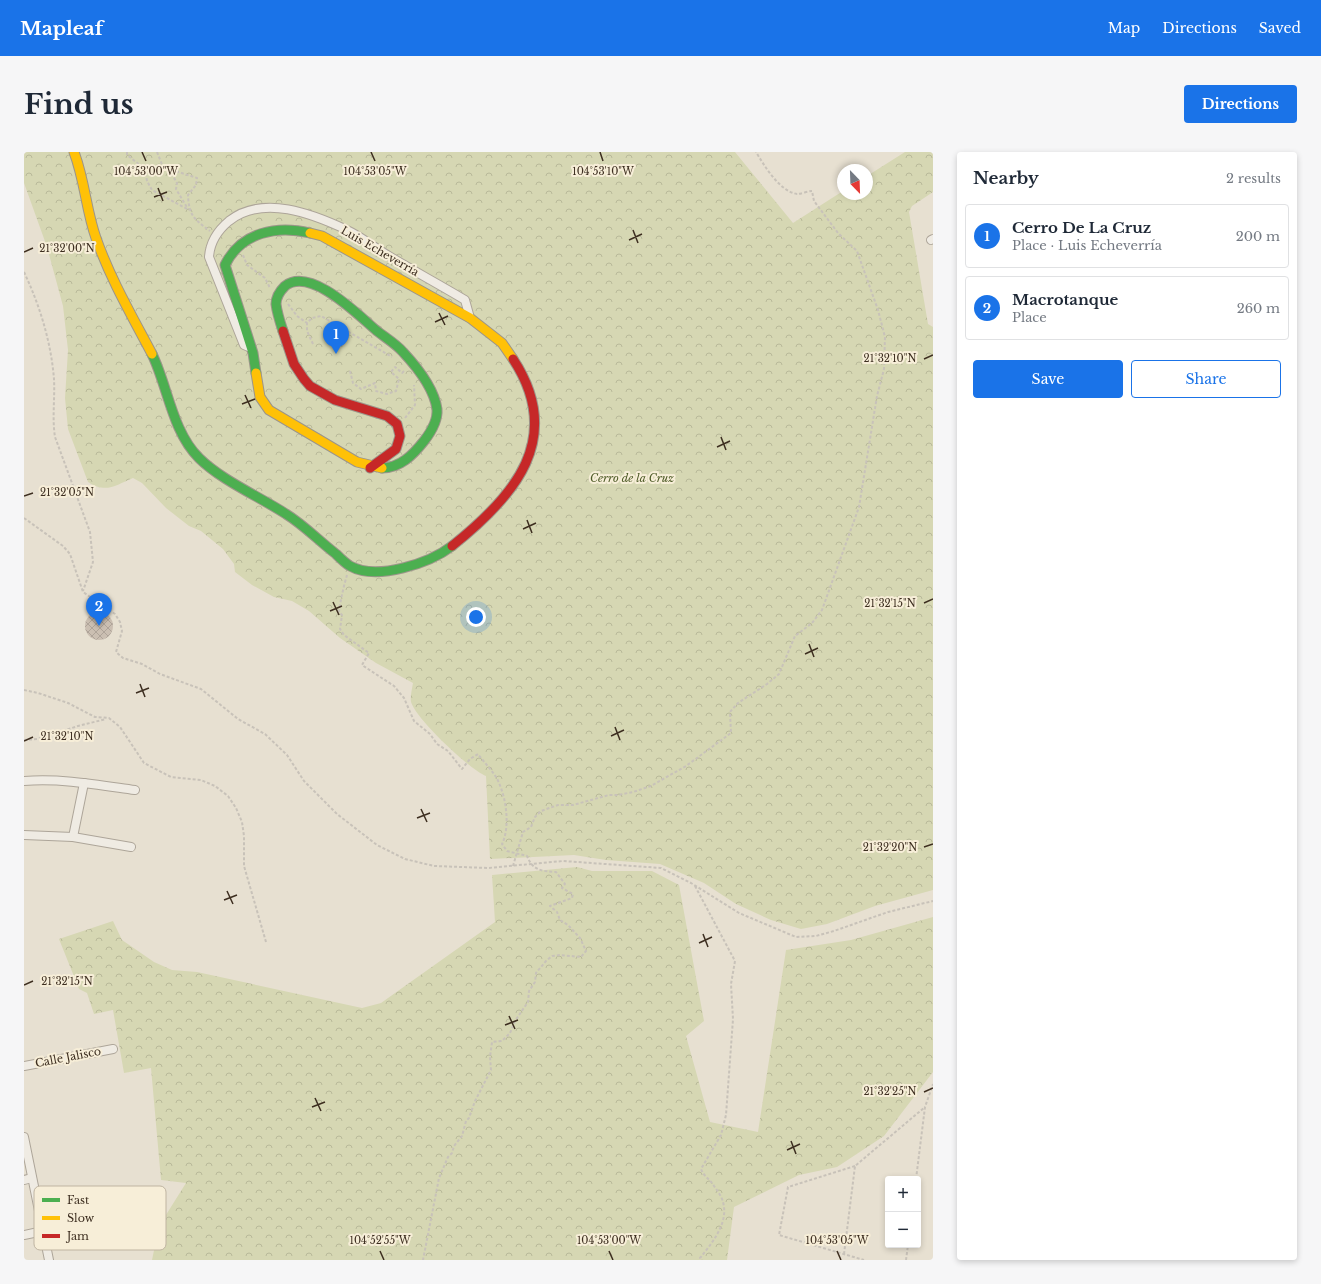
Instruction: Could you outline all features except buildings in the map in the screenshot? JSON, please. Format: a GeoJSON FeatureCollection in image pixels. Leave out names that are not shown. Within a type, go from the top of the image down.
{"type":"FeatureCollection","features":[{"type":"Feature","properties":{"kind":"street"},"geometry":{"type":"LineString","coordinates":[[74,152],[82,173],[95,236],[108,270],[153,356],[182,433],[199,458],[222,475],[288,515],[350,566],[364,570],[389,572],[420,564],[443,553],[501,503],[519,478],[532,449],[536,426],[532,402],[522,373],[502,343],[470,318],[322,236],[295,230],[267,231],[250,238],[235,248],[225,265],[251,348],[260,396],[269,410],[357,462],[370,468],[383,469],[399,465],[413,454],[429,434],[437,415],[435,401],[422,376],[404,352],[343,302],[313,284],[300,281],[290,283],[281,288],[277,296],[277,312],[290,356],[300,375],[310,386],[327,396],[387,416],[398,426],[400,441],[397,448],[392,454],[370,468]]}},
{"type":"Feature","properties":{"kind":"street","name":"Luis Echeverría"},"geometry":{"type":"LineString","coordinates":[[251,348],[244,345],[209,257],[210,244],[223,226],[233,218],[246,212],[262,209],[290,209],[348,231],[465,300],[470,318]]}},
{"type":"Feature","properties":{"kind":"street"},"geometry":{"type":"LineString","coordinates":[[24,781],[35,780],[84,783],[136,790]]}},
{"type":"Feature","properties":{"kind":"street"},"geometry":{"type":"LineString","coordinates":[[73,836],[84,783]]}},
{"type":"Feature","properties":{"kind":"street"},"geometry":{"type":"LineString","coordinates":[[24,835],[73,836],[131,847]]}},
{"type":"Feature","properties":{"kind":"street","name":"Calle Jalisco"},"geometry":{"type":"LineString","coordinates":[[24,1066],[113,1049]]}},
{"type":"Feature","properties":{"kind":"street"},"geometry":{"type":"LineString","coordinates":[[24,1137],[28,1179],[34,1200]]}},
{"type":"Feature","properties":{"kind":"street"},"geometry":{"type":"LineString","coordinates":[[24,1234],[34,1232]]}},
{"type":"Feature","properties":{"kind":"street"},"geometry":{"type":"LineString","coordinates":[[47,1250],[49,1260]]}},
{"type":"Feature","properties":{"kind":"path"},"geometry":{"type":"LineString","coordinates":[[127,152],[127,155],[145,169],[147,181],[152,190],[189,210]]}},
{"type":"Feature","properties":{"kind":"path"},"geometry":{"type":"LineString","coordinates":[[156,152],[163,167],[177,170],[197,178],[196,185],[188,195],[189,210]]}},
{"type":"Feature","properties":{"kind":"path"},"geometry":{"type":"LineString","coordinates":[[513,866],[523,832],[531,827],[535,817],[541,811],[558,805],[573,805],[609,794],[618,795],[651,786],[686,766],[731,733],[730,712],[738,703],[767,684],[779,674],[796,636],[812,623],[822,610],[844,552],[859,507],[877,396],[884,369],[885,337],[878,310],[857,251],[838,233],[814,201],[812,191],[796,194],[781,186],[767,171],[756,152]]}},
{"type":"Feature","properties":{"kind":"path"},"geometry":{"type":"LineString","coordinates":[[169,169],[176,183],[176,189],[193,217],[217,236]]}},
{"type":"Feature","properties":{"kind":"path"},"geometry":{"type":"LineString","coordinates":[[235,248],[244,256],[247,265],[265,278],[277,296],[286,302],[297,316],[307,323]]}},
{"type":"Feature","properties":{"kind":"path"},"geometry":{"type":"LineString","coordinates":[[24,272],[40,309],[50,351],[54,380],[53,423],[55,438],[90,532],[93,562],[83,592]]}},
{"type":"Feature","properties":{"kind":"path"},"geometry":{"type":"LineString","coordinates":[[313,344],[307,331],[307,323],[312,318],[321,316],[393,357],[397,362]]}},
{"type":"Feature","properties":{"kind":"path"},"geometry":{"type":"LineString","coordinates":[[401,366],[408,374]]}},
{"type":"Feature","properties":{"kind":"path"},"geometry":{"type":"LineString","coordinates":[[350,371],[353,384],[361,389],[375,383],[376,391],[387,394],[396,391],[399,379],[391,372],[395,367],[402,373],[405,370]]}},
{"type":"Feature","properties":{"kind":"path"},"geometry":{"type":"LineString","coordinates":[[398,426],[415,405],[416,389],[414,383]]}},
{"type":"Feature","properties":{"kind":"path"},"geometry":{"type":"LineString","coordinates":[[24,518],[40,528],[70,554],[83,592],[115,614],[120,622],[122,631],[116,652],[123,658],[142,664],[171,679],[201,689],[238,719],[265,734],[287,755],[304,781],[345,821],[378,845],[405,859],[434,866],[488,868],[563,861],[661,868],[694,885],[739,913],[796,937],[816,936],[828,933],[888,912],[933,901]]}},
{"type":"Feature","properties":{"kind":"path"},"geometry":{"type":"LineString","coordinates":[[350,566],[343,598],[340,604],[339,612],[342,615],[340,629],[344,635],[369,653],[362,665],[394,686],[404,698],[414,721],[430,734],[437,744],[448,751],[462,769],[470,759],[478,754],[494,775],[502,792],[505,810],[506,836],[502,844],[507,851],[527,856],[530,864],[538,870],[556,872],[565,884],[562,888],[573,894],[572,898],[550,906],[556,912],[560,920],[568,925],[580,938],[586,951],[581,957],[552,956],[546,961],[536,973],[535,982],[529,992],[528,1002],[515,1021],[510,1033],[502,1041],[492,1042],[490,1057],[491,1070],[475,1101],[469,1118],[466,1121],[462,1136],[454,1146],[439,1178],[423,1260]]}},
{"type":"Feature","properties":{"kind":"path"},"geometry":{"type":"LineString","coordinates":[[24,690],[38,693],[68,704],[95,717],[109,718],[120,727],[144,763],[171,777],[201,780],[215,786],[228,796],[236,808],[242,822],[244,836],[244,866],[266,942]]}},
{"type":"Feature","properties":{"kind":"path"},"geometry":{"type":"LineString","coordinates":[[24,740],[37,739],[109,718]]}},
{"type":"Feature","properties":{"kind":"path"},"geometry":{"type":"LineString","coordinates":[[694,885],[735,960],[731,984],[732,1019],[726,1115],[722,1135],[701,1169],[703,1176],[712,1183],[723,1202],[724,1222],[713,1241],[700,1258],[702,1260]]}},
{"type":"Feature","properties":{"kind":"path"},"geometry":{"type":"LineString","coordinates":[[916,1176],[925,1107],[933,1084]]}},
{"type":"Feature","properties":{"kind":"path"},"geometry":{"type":"LineString","coordinates":[[864,1260],[780,1235],[788,1187],[855,1166],[925,1107]]}},
{"type":"Feature","properties":{"kind":"path"},"geometry":{"type":"LineString","coordinates":[[844,1254],[855,1166]]}},
{"type":"Feature","properties":{"kind":"path"},"geometry":{"type":"LineString","coordinates":[[906,1260],[908,1248]]}},
{"type":"Feature","properties":{"kind":"green space","name":"Cerro de la Cruz"},"geometry":{"type":"Polygon","coordinates":[[[24,152],[735,152],[793,223],[837,195],[837,200],[873,200],[873,172],[905,152],[933,152],[933,192],[912,206],[909,212],[928,324],[933,327],[933,890],[875,906],[827,924],[801,929],[771,920],[736,904],[704,883],[660,864],[606,860],[574,855],[490,859],[486,776],[478,772],[444,743],[415,710],[411,702],[413,683],[376,663],[340,638],[309,611],[292,601],[274,597],[252,585],[235,572],[234,564],[223,549],[201,531],[189,526],[166,508],[142,483],[133,478],[116,486],[106,488],[94,486],[88,482],[68,429],[65,398],[68,350],[63,306],[47,247],[24,183],[24,152]]]}},
{"type":"Feature","properties":{"kind":"green space"},"geometry":{"type":"Polygon","coordinates":[[[577,867],[592,871],[652,871],[679,885],[704,1021],[686,1036],[710,1122],[758,1132],[786,950],[851,940],[933,917],[933,1072],[884,1136],[837,1167],[799,1175],[734,1207],[727,1260],[152,1260],[154,1250],[166,1250],[166,1215],[186,1183],[161,1180],[151,1068],[124,1073],[113,1010],[94,1014],[87,993],[79,989],[59,939],[113,921],[122,940],[154,962],[172,970],[197,972],[362,1008],[381,1003],[495,922],[492,875],[577,867]]]}},
{"type":"Feature","properties":{"kind":"traffic: fast"},"geometry":{"type":"LineString","coordinates":[[256,373],[253,353],[225,265],[240,245],[250,238],[273,231],[285,230],[310,233]]}},
{"type":"Feature","properties":{"kind":"traffic: fast"},"geometry":{"type":"LineString","coordinates":[[283,331],[276,304],[281,290],[285,286],[296,282],[308,282],[321,287],[347,305],[397,346],[419,371],[429,386],[435,401],[437,409],[435,422],[427,438],[411,456],[395,466],[382,468]]}},
{"type":"Feature","properties":{"kind":"traffic: fast"},"geometry":{"type":"LineString","coordinates":[[152,354],[158,367],[176,422],[190,447],[199,458],[218,474],[293,518],[350,566],[361,570],[374,572],[388,571],[417,564],[452,546]]}},
{"type":"Feature","properties":{"kind":"traffic: slow"},"geometry":{"type":"LineString","coordinates":[[74,152],[81,174],[96,238],[108,268],[152,354]]}},
{"type":"Feature","properties":{"kind":"traffic: slow"},"geometry":{"type":"LineString","coordinates":[[310,233],[322,236],[470,318],[502,343],[513,359]]}},
{"type":"Feature","properties":{"kind":"traffic: slow"},"geometry":{"type":"LineString","coordinates":[[256,373],[260,397],[269,410],[357,462],[382,468]]}},
{"type":"Feature","properties":{"kind":"traffic: jam"},"geometry":{"type":"LineString","coordinates":[[283,331],[294,364],[310,386],[335,400],[387,416],[397,424],[400,436],[396,449],[370,468]]}},
{"type":"Feature","properties":{"kind":"traffic: jam"},"geometry":{"type":"LineString","coordinates":[[452,546],[475,527],[495,507],[513,486],[526,463],[533,440],[534,415],[528,388],[513,359]]}},
{"type":"Feature","properties":{"kind":"place","name":"Cerro De La Cruz"},"geometry":{"type":"Point","coordinates":[336,354]}},
{"type":"Feature","properties":{"kind":"place","name":"Macrotanque"},"geometry":{"type":"Point","coordinates":[99,626]}}]}
